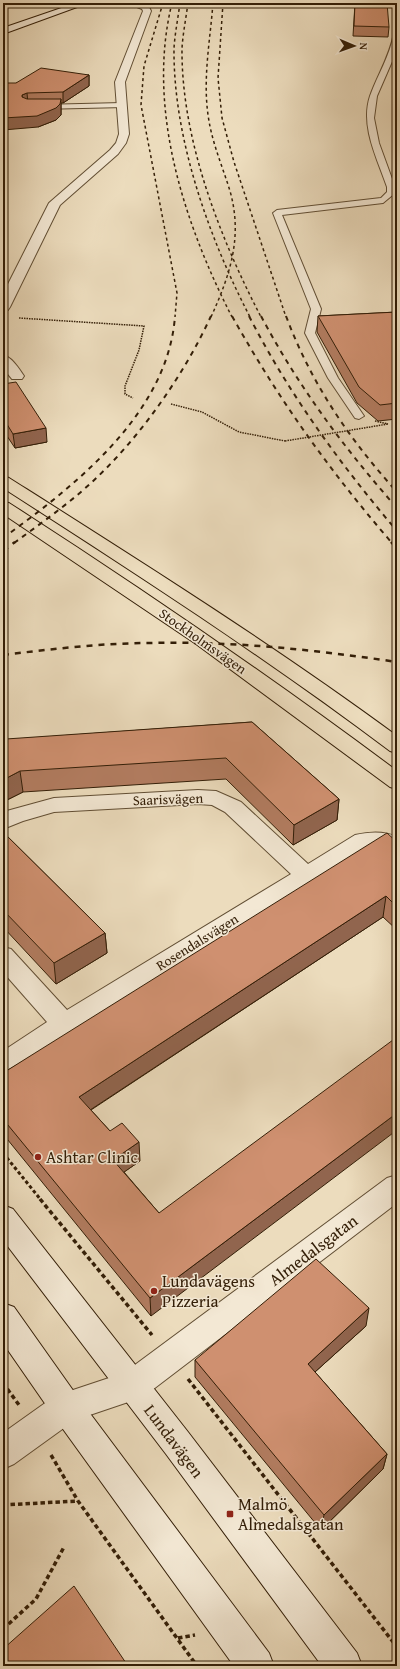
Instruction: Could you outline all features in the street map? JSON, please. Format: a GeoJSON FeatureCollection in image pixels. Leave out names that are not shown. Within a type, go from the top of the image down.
{"type":"FeatureCollection","features":[{"type":"Feature","properties":{"kind":"highway","name":"Stockholmsvägen"},"geometry":{"type":"LineString","coordinates":[[3,481],[81,529],[298,675],[397,746]]}},
{"type":"Feature","properties":{"kind":"highway","name":"Stockholmsvägen"},"geometry":{"type":"LineString","coordinates":[[3,507],[68,548],[178,623],[324,726],[397,782]]}},
{"type":"Feature","properties":{"kind":"street"},"geometry":{"type":"LineString","coordinates":[[3,26],[63,3]]}},
{"type":"Feature","properties":{"kind":"street"},"geometry":{"type":"LineString","coordinates":[[3,31],[84,3]]}},
{"type":"Feature","properties":{"kind":"street"},"geometry":{"type":"LineString","coordinates":[[3,307],[55,203],[114,152],[121,143],[124,134],[120,82],[147,11],[145,7],[131,3]]}},
{"type":"Feature","properties":{"kind":"street"},"geometry":{"type":"LineString","coordinates":[[3,359],[17,376]]}},
{"type":"Feature","properties":{"kind":"street","name":"Saarisvägen"},"geometry":{"type":"LineString","coordinates":[[3,821],[16,815],[54,805],[198,797],[216,798],[232,807],[306,875]]}},
{"type":"Feature","properties":{"kind":"street","name":"Rosendalsvägen"},"geometry":{"type":"LineString","coordinates":[[3,1064],[64,1024],[364,841],[387,841],[397,846]]}},
{"type":"Feature","properties":{"kind":"street"},"geometry":{"type":"LineString","coordinates":[[3,956],[64,1024]]}},
{"type":"Feature","properties":{"kind":"street","name":"Almedalsgatan"},"geometry":{"type":"LineString","coordinates":[[3,1453],[66,1407],[132,1386],[397,1186]]}},
{"type":"Feature","properties":{"kind":"street","name":"Lundavägen"},"geometry":{"type":"LineString","coordinates":[[3,1218],[344,1666]]}},
{"type":"Feature","properties":{"kind":"street"},"geometry":{"type":"LineString","coordinates":[[3,1317],[66,1407],[256,1666]]}},
{"type":"Feature","properties":{"kind":"lane"},"geometry":{"type":"LineString","coordinates":[[359,416],[333,378],[310,333],[316,309],[278,213],[383,200],[391,193],[391,186],[370,117],[373,100],[396,43],[397,33]]}},
{"type":"Feature","properties":{"kind":"lane"},"geometry":{"type":"LineString","coordinates":[[28,107],[122,105]]}},
{"type":"Feature","properties":{"kind":"path"},"geometry":{"type":"LineString","coordinates":[[18,318],[144,326],[139,350],[125,386],[125,394],[134,398]]}},
{"type":"Feature","properties":{"kind":"path"},"geometry":{"type":"LineString","coordinates":[[171,404],[202,412],[239,432],[285,441],[388,424]]}},
{"type":"Feature","properties":{"kind":"path"},"geometry":{"type":"LineString","coordinates":[[3,1153],[170,1358],[397,1647]]}},
{"type":"Feature","properties":{"kind":"path"},"geometry":{"type":"LineString","coordinates":[[3,1505],[78,1501],[197,1666]]}},
{"type":"Feature","properties":{"kind":"path"},"geometry":{"type":"LineString","coordinates":[[3,1629],[36,1599],[64,1547]]}},
{"type":"Feature","properties":{"kind":"path"},"geometry":{"type":"LineString","coordinates":[[178,1638],[196,1635]]}},
{"type":"Feature","properties":{"kind":"building"},"geometry":{"type":"Polygon","coordinates":[[[355,3],[387,3],[389,27],[354,26],[355,3]]]}},
{"type":"Feature","properties":{"kind":"building"},"geometry":{"type":"Polygon","coordinates":[[[41,68],[89,75],[63,92],[27,93],[22,95],[22,97],[27,99],[61,99],[60,104],[56,108],[37,116],[3,118],[3,83],[16,83],[41,68]]]}},
{"type":"Feature","properties":{"kind":"building"},"geometry":{"type":"Polygon","coordinates":[[[397,312],[397,403],[380,405],[359,387],[318,316],[397,312]]]}},
{"type":"Feature","properties":{"kind":"building"},"geometry":{"type":"Polygon","coordinates":[[[16,382],[46,428],[13,434],[5,421],[3,422],[3,384],[16,382]]]}},
{"type":"Feature","properties":{"kind":"building"},"geometry":{"type":"Polygon","coordinates":[[[252,722],[339,799],[294,825],[226,758],[20,771],[3,780],[3,740],[6,739],[252,722]]]}},
{"type":"Feature","properties":{"kind":"building"},"geometry":{"type":"Polygon","coordinates":[[[3,832],[105,933],[54,963],[3,910],[3,832]]]}},
{"type":"Feature","properties":{"kind":"building"},"geometry":{"type":"Polygon","coordinates":[[[387,833],[397,842],[397,907],[386,896],[79,1097],[110,1131],[122,1123],[139,1142],[113,1160],[159,1213],[397,1037],[397,1113],[150,1298],[3,1119],[3,1073],[387,833]]]}},
{"type":"Feature","properties":{"kind":"building"},"geometry":{"type":"Polygon","coordinates":[[[316,1259],[369,1308],[308,1364],[387,1454],[324,1515],[195,1360],[316,1259]]]}},
{"type":"Feature","properties":{"kind":"building"},"geometry":{"type":"Polygon","coordinates":[[[74,1586],[128,1666],[3,1666],[3,1649],[74,1586]]]}},
{"type":"Feature","properties":{"kind":"railway"},"geometry":{"type":"LineString","coordinates":[[163,3],[144,66],[141,105],[177,293],[175,317]]}},
{"type":"Feature","properties":{"kind":"railway"},"geometry":{"type":"LineString","coordinates":[[172,3],[165,43],[164,83],[167,124],[174,164],[185,204],[199,243],[221,294]]}},
{"type":"Feature","properties":{"kind":"railway"},"geometry":{"type":"LineString","coordinates":[[180,3],[174,48],[175,82],[180,117],[196,187],[229,272]]}},
{"type":"Feature","properties":{"kind":"railway"},"geometry":{"type":"LineString","coordinates":[[188,3],[182,48],[183,82],[188,117],[206,187],[232,256]]}},
{"type":"Feature","properties":{"kind":"railway"},"geometry":{"type":"LineString","coordinates":[[213,3],[206,77],[207,106],[213,139],[234,208],[235,240],[232,256]]}},
{"type":"Feature","properties":{"kind":"railway"},"geometry":{"type":"LineString","coordinates":[[223,3],[218,78],[222,118],[234,162],[286,317]]}},
{"type":"Feature","properties":{"kind":"railway"},"geometry":{"type":"LineString","coordinates":[[229,272],[232,256]]}},
{"type":"Feature","properties":{"kind":"railway"},"geometry":{"type":"LineString","coordinates":[[232,256],[261,317]]}},
{"type":"Feature","properties":{"kind":"railway"},"geometry":{"type":"LineString","coordinates":[[221,294],[229,272]]}},
{"type":"Feature","properties":{"kind":"railway"},"geometry":{"type":"LineString","coordinates":[[229,272],[250,317]]}},
{"type":"Feature","properties":{"kind":"railway"},"geometry":{"type":"LineString","coordinates":[[211,317],[221,294]]}},
{"type":"Feature","properties":{"kind":"railway"},"geometry":{"type":"LineString","coordinates":[[221,294],[232,317]]}},
{"type":"Feature","properties":{"kind":"railway"},"geometry":{"type":"LineString","coordinates":[[3,538],[60,495],[88,470],[114,444],[137,415],[155,384],[169,351],[175,316]]}},
{"type":"Feature","properties":{"kind":"railway"},"geometry":{"type":"LineString","coordinates":[[14,543],[82,491],[109,466],[126,447],[174,383],[188,361],[211,316]]}},
{"type":"Feature","properties":{"kind":"railway"},"geometry":{"type":"LineString","coordinates":[[232,316],[268,377],[306,434],[347,489],[392,543]]}},
{"type":"Feature","properties":{"kind":"railway"},"geometry":{"type":"LineString","coordinates":[[249,316],[298,401],[355,480],[397,531]]}},
{"type":"Feature","properties":{"kind":"railway"},"geometry":{"type":"LineString","coordinates":[[261,316],[275,342],[306,392],[340,439],[397,508]]}},
{"type":"Feature","properties":{"kind":"railway"},"geometry":{"type":"LineString","coordinates":[[286,316],[296,341],[319,387],[347,431],[379,472],[397,492]]}},
{"type":"Feature","properties":{"kind":"railway"},"geometry":{"type":"LineString","coordinates":[[3,551],[15,542]]}},
{"type":"Feature","properties":{"kind":"railway"},"geometry":{"type":"LineString","coordinates":[[391,542],[397,549]]}},
{"type":"Feature","properties":{"kind":"railway"},"geometry":{"type":"LineString","coordinates":[[3,655],[96,645],[133,643],[213,643],[275,647],[397,662]]}},
{"type":"Feature","properties":{"kind":"place","name":"Ashtar Clinic"},"geometry":{"type":"Point","coordinates":[38,1157]}},
{"type":"Feature","properties":{"kind":"place","name":"Lundavägens Pizzeria"},"geometry":{"type":"Point","coordinates":[154,1291]}},
{"type":"Feature","properties":{"kind":"place","name":"Malmö Almedalsgatan"},"geometry":{"type":"Point","coordinates":[230,1514]}}]}
